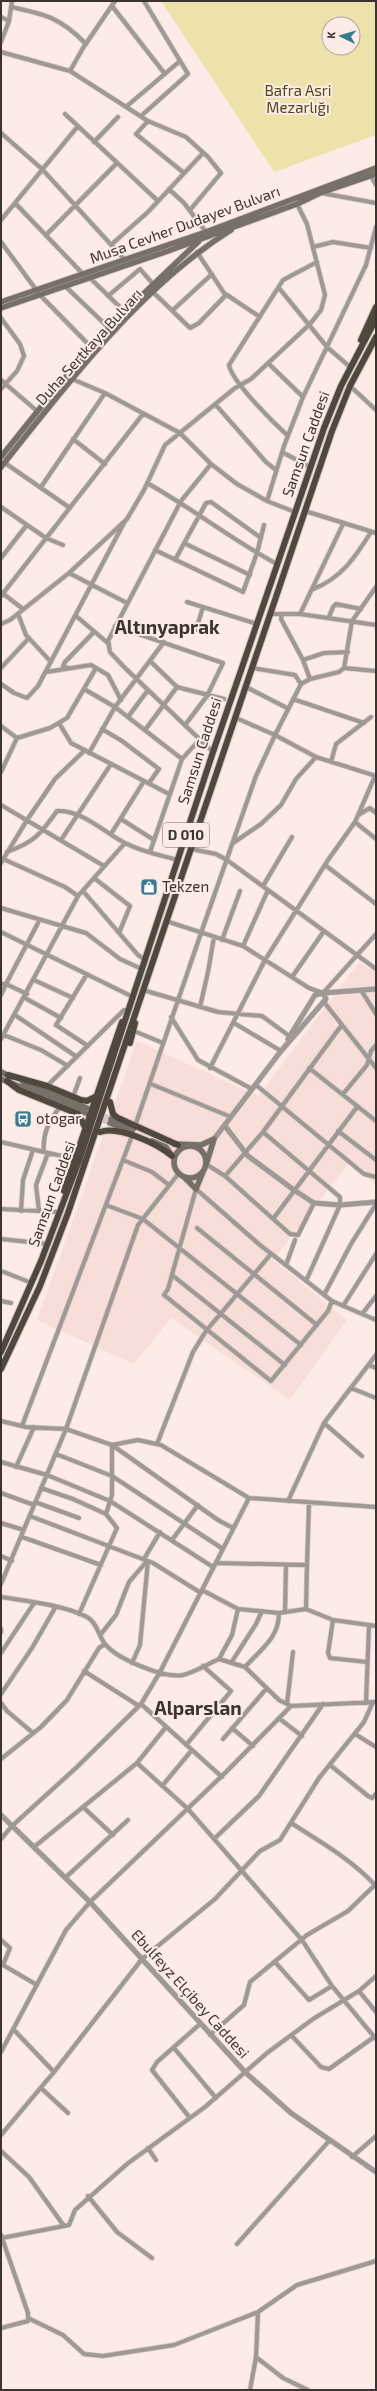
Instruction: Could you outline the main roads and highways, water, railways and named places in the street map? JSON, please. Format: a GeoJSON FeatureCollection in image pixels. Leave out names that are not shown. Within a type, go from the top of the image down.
{"type":"FeatureCollection","features":[{"type":"Feature","properties":{"kind":"highway"},"geometry":{"type":"LineString","coordinates":[[350,368],[376,307]]}},
{"type":"Feature","properties":{"kind":"highway","name":"Samsun Caddesi"},"geometry":{"type":"LineString","coordinates":[[1,1369],[37,1293],[68,1213],[133,1011],[133,997],[144,959],[310,467],[332,408],[350,368],[376,319]]}},
{"type":"Feature","properties":{"kind":"highway","name":"Samsun Caddesi"},"geometry":{"type":"LineString","coordinates":[[1,1352],[48,1244],[133,1011],[143,990],[305,511],[350,386],[376,338]]}},
{"type":"Feature","properties":{"kind":"highway"},"geometry":{"type":"LineString","coordinates":[[68,1213],[76,1202],[134,1030],[133,1011]]}},
{"type":"Feature","properties":{"kind":"highway"},"geometry":{"type":"LineString","coordinates":[[60,1212],[59,1204],[121,1023],[133,1011]]}},
{"type":"Feature","properties":{"kind":"highway"},"geometry":{"type":"LineString","coordinates":[[5,1078],[47,1086],[87,1101],[96,1097]]}},
{"type":"Feature","properties":{"kind":"highway"},"geometry":{"type":"LineString","coordinates":[[5,1078],[19,1090],[78,1114],[85,1127]]}},
{"type":"Feature","properties":{"kind":"highway"},"geometry":{"type":"LineString","coordinates":[[110,1102],[113,1114],[135,1126],[178,1145]]}},
{"type":"Feature","properties":{"kind":"highway"},"geometry":{"type":"LineString","coordinates":[[100,1132],[114,1129],[165,1149],[172,1156]]}},
{"type":"Feature","properties":{"kind":"main road","name":"Musa Cevher Dudayev Bulvarı"},"geometry":{"type":"LineString","coordinates":[[1,308],[83,274],[206,232],[376,168]]}},
{"type":"Feature","properties":{"kind":"main road","name":"Musa Cevher Dudayev Bulvarı"},"geometry":{"type":"LineString","coordinates":[[1,302],[65,286],[90,278],[297,204],[320,193],[373,175]]}},
{"type":"Feature","properties":{"kind":"main road","name":"Duha Sertkaya Bulvarı"},"geometry":{"type":"LineString","coordinates":[[3,465],[72,380],[124,321],[197,252],[242,224]]}},
{"type":"Feature","properties":{"kind":"main road","name":"Duha Sertkaya Bulvarı"},"geometry":{"type":"LineString","coordinates":[[1,457],[37,411],[91,347],[124,312],[206,232]]}},
{"type":"Feature","properties":{"kind":"main road"},"geometry":{"type":"LineString","coordinates":[[151,287],[154,293]]}},
{"type":"Feature","properties":{"kind":"main road"},"geometry":{"type":"LineString","coordinates":[[91,347],[97,351]]}},
{"type":"Feature","properties":{"kind":"main road"},"geometry":{"type":"LineString","coordinates":[[1,1072],[5,1078],[87,1111]]}},
{"type":"Feature","properties":{"kind":"main road"},"geometry":{"type":"LineString","coordinates":[[111,1121],[178,1145],[201,1145],[214,1140],[206,1166],[196,1189],[179,1173],[172,1156],[166,1147],[111,1121]]}},
{"type":"Feature","properties":{"kind":"main road"},"geometry":{"type":"LineString","coordinates":[[174,1163],[177,1153],[190,1146]]}},
{"type":"Feature","properties":{"kind":"main road"},"geometry":{"type":"LineString","coordinates":[[190,1146],[203,1152],[206,1166]]}},
{"type":"Feature","properties":{"kind":"main road"},"geometry":{"type":"LineString","coordinates":[[179,1173],[183,1176],[194,1177],[198,1175],[206,1166]]}},
{"type":"Feature","properties":{"kind":"tunnel"},"geometry":{"type":"LineString","coordinates":[[97,1113],[111,1119]]}},
{"type":"Feature","properties":{"kind":"tunnel"},"geometry":{"type":"LineString","coordinates":[[95,1117],[110,1123]]}},
{"type":"Feature","properties":{"kind":"place","name":"Tekzen"},"geometry":{"type":"Point","coordinates":[149,887]}},
{"type":"Feature","properties":{"kind":"place","name":"otogar"},"geometry":{"type":"Point","coordinates":[23,1119]}},
{"type":"Feature","properties":{"kind":"district","name":"Altınyaprak"},"geometry":{"type":"Point","coordinates":[167,627]}},
{"type":"Feature","properties":{"kind":"district","name":"Alparslan"},"geometry":{"type":"Point","coordinates":[198,1708]}},
{"type":"Feature","properties":{"kind":"park label","name":"Bafra Asri Mezarlığı"},"geometry":{"type":"Point","coordinates":[298,100]}}]}
